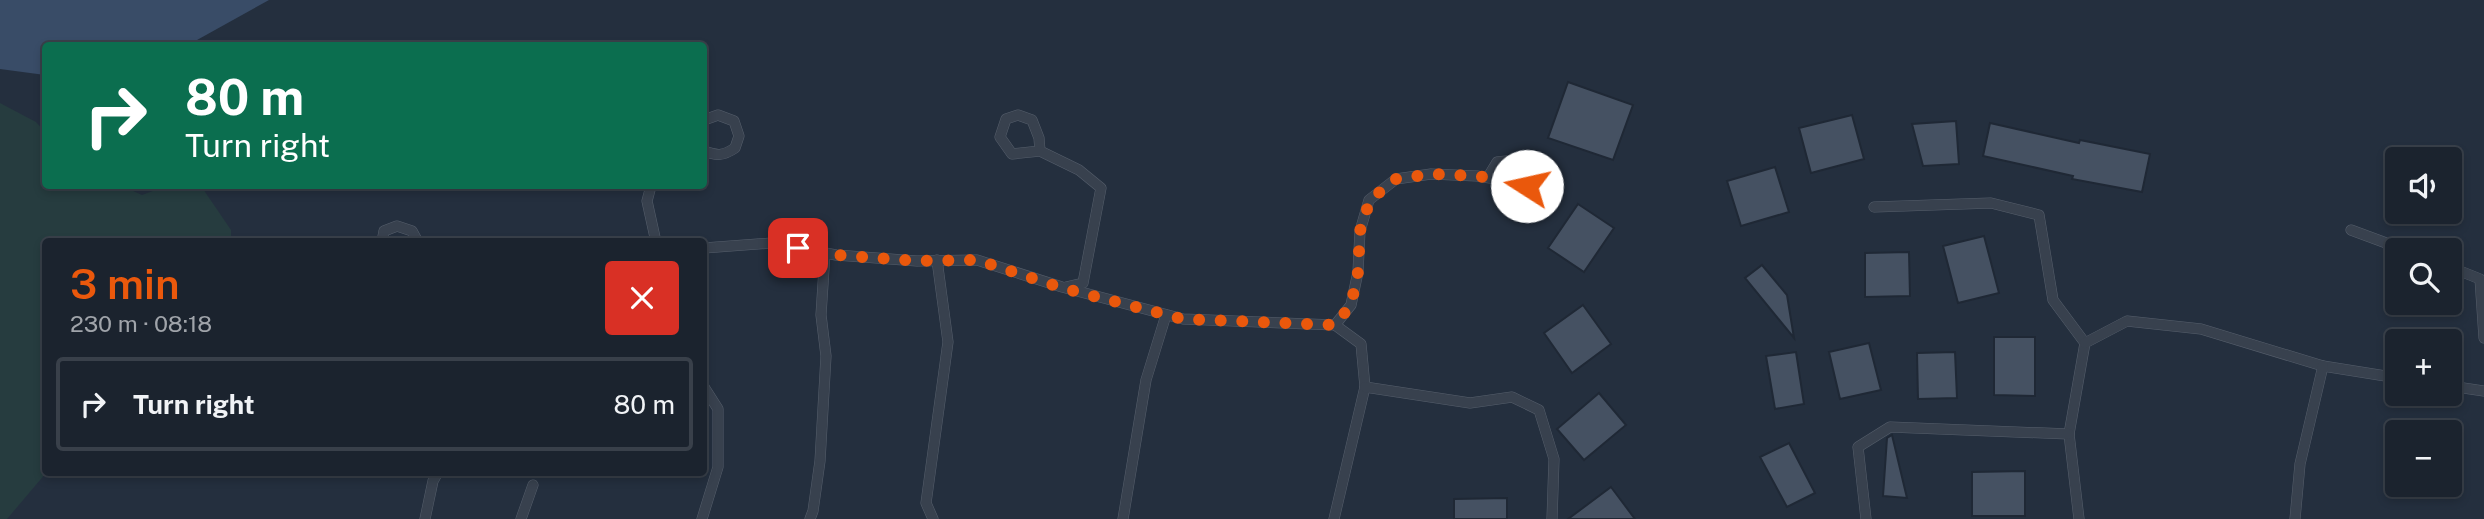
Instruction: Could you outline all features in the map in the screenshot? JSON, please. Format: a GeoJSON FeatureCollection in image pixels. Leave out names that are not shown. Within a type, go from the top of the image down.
{"type":"FeatureCollection","features":[{"type":"Feature","properties":{"kind":"lane"},"geometry":{"type":"LineString","coordinates":[[1040,151],[1039,138],[1032,120],[1018,115],[1006,119],[1000,137],[1012,154],[1040,151],[1079,170],[1101,188],[1083,283],[1062,288]]}},
{"type":"Feature","properties":{"kind":"lane"},"geometry":{"type":"LineString","coordinates":[[707,119],[718,116],[734,121],[739,136],[735,148],[727,153],[717,156],[707,152]]}},
{"type":"Feature","properties":{"kind":"lane"},"geometry":{"type":"LineString","coordinates":[[1335,325],[1351,305],[1358,272],[1360,231],[1370,200],[1396,179],[1431,174],[1488,177]]}},
{"type":"Feature","properties":{"kind":"lane"},"geometry":{"type":"LineString","coordinates":[[650,189],[647,201],[655,238]]}},
{"type":"Feature","properties":{"kind":"lane"},"geometry":{"type":"LineString","coordinates":[[1874,207],[1991,203],[2039,215],[2053,300],[2085,343],[2069,434],[2079,519]]}},
{"type":"Feature","properties":{"kind":"lane"},"geometry":{"type":"LineString","coordinates":[[383,238],[384,231],[397,226],[412,231],[416,238]]}},
{"type":"Feature","properties":{"kind":"lane"},"geometry":{"type":"LineString","coordinates":[[2351,230],[2385,243]]}},
{"type":"Feature","properties":{"kind":"lane"},"geometry":{"type":"LineString","coordinates":[[707,248],[772,243],[825,253],[977,260],[1062,288],[1183,319],[1335,325],[1361,344],[1364,387],[1334,519]]}},
{"type":"Feature","properties":{"kind":"lane"},"geometry":{"type":"LineString","coordinates":[[810,519],[820,461],[826,356],[821,315],[825,253]]}},
{"type":"Feature","properties":{"kind":"lane"},"geometry":{"type":"LineString","coordinates":[[933,519],[926,503],[948,342],[937,260]]}},
{"type":"Feature","properties":{"kind":"lane"},"geometry":{"type":"LineString","coordinates":[[2462,272],[2480,279],[2484,338]]}},
{"type":"Feature","properties":{"kind":"lane"},"geometry":{"type":"LineString","coordinates":[[1123,519],[1146,380],[1166,315]]}},
{"type":"Feature","properties":{"kind":"lane"},"geometry":{"type":"LineString","coordinates":[[2085,343],[2127,321],[2201,329],[2323,366],[2385,376]]}},
{"type":"Feature","properties":{"kind":"lane"},"geometry":{"type":"LineString","coordinates":[[2295,519],[2300,464],[2323,366]]}},
{"type":"Feature","properties":{"kind":"lane"},"geometry":{"type":"LineString","coordinates":[[1364,387],[1470,403],[1512,397],[1539,410],[1554,459],[1552,519]]}},
{"type":"Feature","properties":{"kind":"lane"},"geometry":{"type":"LineString","coordinates":[[2462,388],[2484,391]]}},
{"type":"Feature","properties":{"kind":"lane"},"geometry":{"type":"LineString","coordinates":[[702,519],[718,467],[719,409],[707,391]]}},
{"type":"Feature","properties":{"kind":"lane"},"geometry":{"type":"LineString","coordinates":[[1866,519],[1858,447],[1890,427],[2069,434]]}},
{"type":"Feature","properties":{"kind":"lane"},"geometry":{"type":"LineString","coordinates":[[425,519],[437,476]]}},
{"type":"Feature","properties":{"kind":"lane"},"geometry":{"type":"LineString","coordinates":[[521,519],[533,485]]}},
{"type":"Feature","properties":{"kind":"green space"},"geometry":{"type":"Polygon","coordinates":[[[0,103],[36,122],[42,129],[42,189],[129,189],[142,195],[158,189],[203,189],[231,230],[231,238],[42,238],[43,476],[7,519],[0,519],[0,103]]]}},
{"type":"Feature","properties":{"kind":"water"},"geometry":{"type":"Polygon","coordinates":[[[0,0],[269,0],[193,42],[42,42],[42,75],[0,69],[0,0]]]}},
{"type":"Feature","properties":{"kind":"building"},"geometry":{"type":"Polygon","coordinates":[[[1568,82],[1633,105],[1613,160],[1548,138],[1568,82]]]}},
{"type":"Feature","properties":{"kind":"building"},"geometry":{"type":"Polygon","coordinates":[[[1852,115],[1864,159],[1811,173],[1799,128],[1852,115]]]}},
{"type":"Feature","properties":{"kind":"building"},"geometry":{"type":"Polygon","coordinates":[[[1956,121],[1959,164],[1923,166],[1912,124],[1956,121]]]}},
{"type":"Feature","properties":{"kind":"building"},"geometry":{"type":"Polygon","coordinates":[[[1990,123],[2079,143],[2080,140],[2150,154],[2142,192],[2072,179],[2073,176],[1983,156],[1990,123]]]}},
{"type":"Feature","properties":{"kind":"building"},"geometry":{"type":"Polygon","coordinates":[[[1775,167],[1789,212],[1741,226],[1727,181],[1775,167]]]}},
{"type":"Feature","properties":{"kind":"building"},"geometry":{"type":"Polygon","coordinates":[[[1578,204],[1614,228],[1584,272],[1548,248],[1578,204]]]}},
{"type":"Feature","properties":{"kind":"building"},"geometry":{"type":"Polygon","coordinates":[[[1984,236],[1999,293],[1958,303],[1943,246],[1984,236]]]}},
{"type":"Feature","properties":{"kind":"building"},"geometry":{"type":"Polygon","coordinates":[[[1909,252],[1910,296],[1865,297],[1865,253],[1909,252]]]}},
{"type":"Feature","properties":{"kind":"building"},"geometry":{"type":"Polygon","coordinates":[[[1762,265],[1787,295],[1794,338],[1745,278],[1762,265]]]}},
{"type":"Feature","properties":{"kind":"building"},"geometry":{"type":"Polygon","coordinates":[[[1583,305],[1611,344],[1572,373],[1544,333],[1583,305]]]}},
{"type":"Feature","properties":{"kind":"building"},"geometry":{"type":"Polygon","coordinates":[[[1994,337],[2035,337],[2035,396],[1994,395],[1994,337]]]}},
{"type":"Feature","properties":{"kind":"building"},"geometry":{"type":"Polygon","coordinates":[[[1869,343],[1881,390],[1840,399],[1829,352],[1869,343]]]}},
{"type":"Feature","properties":{"kind":"building"},"geometry":{"type":"Polygon","coordinates":[[[1796,352],[1804,404],[1775,409],[1766,356],[1796,352]]]}},
{"type":"Feature","properties":{"kind":"building"},"geometry":{"type":"Polygon","coordinates":[[[1955,352],[1957,398],[1918,399],[1917,353],[1955,352]]]}},
{"type":"Feature","properties":{"kind":"building"},"geometry":{"type":"Polygon","coordinates":[[[1599,393],[1626,425],[1584,460],[1557,429],[1599,393]]]}},
{"type":"Feature","properties":{"kind":"building"},"geometry":{"type":"Polygon","coordinates":[[[1892,435],[1907,498],[1883,496],[1887,438],[1892,435]]]}},
{"type":"Feature","properties":{"kind":"building"},"geometry":{"type":"Polygon","coordinates":[[[1789,443],[1815,493],[1787,507],[1760,457],[1789,443]]]}},
{"type":"Feature","properties":{"kind":"building"},"geometry":{"type":"Polygon","coordinates":[[[2025,471],[2025,516],[1972,516],[1972,472],[2025,471]]]}},
{"type":"Feature","properties":{"kind":"building"},"geometry":{"type":"Polygon","coordinates":[[[1611,487],[1635,519],[1568,519],[1611,487]]]}},
{"type":"Feature","properties":{"kind":"building"},"geometry":{"type":"Polygon","coordinates":[[[1507,498],[1507,519],[1454,519],[1454,499],[1507,498]]]}},
{"type":"Feature","properties":{"kind":"route"},"geometry":{"type":"LineString","coordinates":[[798,248],[836,255],[917,261],[977,260],[1062,288],[1183,319],[1335,325],[1351,305],[1358,272],[1360,231],[1370,200],[1396,179],[1431,174],[1477,176],[1496,179],[1516,193],[1527,186]]}}]}
